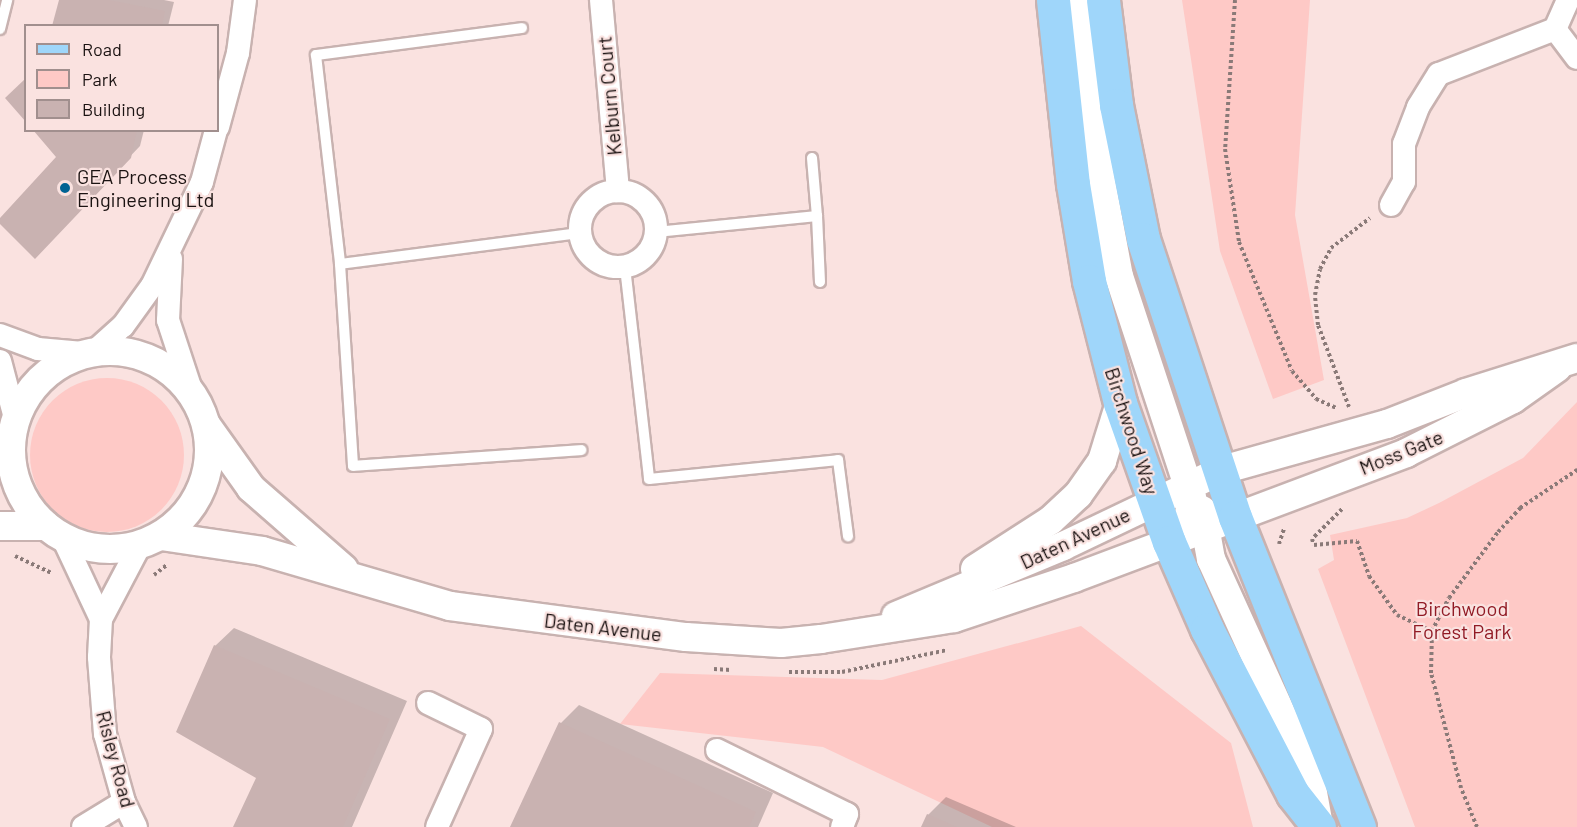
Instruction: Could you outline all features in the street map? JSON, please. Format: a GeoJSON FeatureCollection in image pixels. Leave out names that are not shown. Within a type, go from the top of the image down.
{"type":"FeatureCollection","features":[{"type":"Feature","properties":{"kind":"main road","name":"Birchwood Way"},"geometry":{"type":"LineString","coordinates":[[1053,0],[1074,195],[1089,281],[1120,403],[1169,542],[1207,629],[1293,794],[1319,827]]}},
{"type":"Feature","properties":{"kind":"main road"},"geometry":{"type":"LineString","coordinates":[[1103,0],[1116,105],[1143,239],[1222,470],[1235,517],[1359,827]]}},
{"type":"Feature","properties":{"kind":"street"},"geometry":{"type":"LineString","coordinates":[[219,122],[238,53],[245,0]]}},
{"type":"Feature","properties":{"kind":"street","name":"Kelburn Court"},"geometry":{"type":"LineString","coordinates":[[601,0],[618,191]]}},
{"type":"Feature","properties":{"kind":"street"},"geometry":{"type":"LineString","coordinates":[[1081,0],[1088,111],[1119,276],[1191,498],[1189,518],[1179,535],[1169,542]]}},
{"type":"Feature","properties":{"kind":"street"},"geometry":{"type":"LineString","coordinates":[[1391,205],[1404,182],[1404,144],[1418,107],[1439,74],[1555,29],[1568,0]]}},
{"type":"Feature","properties":{"kind":"street"},"geometry":{"type":"LineString","coordinates":[[1555,29],[1577,58]]}},
{"type":"Feature","properties":{"kind":"street"},"geometry":{"type":"LineString","coordinates":[[9,434],[30,389],[54,367],[90,352],[139,307],[172,248],[202,182],[216,132]]}},
{"type":"Feature","properties":{"kind":"street"},"geometry":{"type":"LineString","coordinates":[[618,191],[636,196],[649,208],[656,232],[646,254],[625,267],[613,267],[590,256],[580,233],[580,220],[594,199],[618,191]]}},
{"type":"Feature","properties":{"kind":"street"},"geometry":{"type":"LineString","coordinates":[[0,526],[54,532],[88,547],[114,549],[151,540],[185,515],[202,489],[210,458],[207,426],[190,390],[168,320],[172,248]]}},
{"type":"Feature","properties":{"kind":"street"},"geometry":{"type":"LineString","coordinates":[[0,334],[38,349],[90,352],[123,350],[149,357],[172,371],[190,390]]}},
{"type":"Feature","properties":{"kind":"street"},"geometry":{"type":"LineString","coordinates":[[0,362],[12,468],[23,500],[54,532]]}},
{"type":"Feature","properties":{"kind":"street","name":"Moss Gate"},"geometry":{"type":"LineString","coordinates":[[1222,470],[1388,424],[1466,393],[1567,363]]}},
{"type":"Feature","properties":{"kind":"street","name":"Moss Gate"},"geometry":{"type":"LineString","coordinates":[[1235,517],[1447,435],[1513,399],[1567,363]]}},
{"type":"Feature","properties":{"kind":"street"},"geometry":{"type":"LineString","coordinates":[[921,605],[1051,520],[1078,495],[1102,461],[1120,403]]}},
{"type":"Feature","properties":{"kind":"street","name":"Daten Avenue"},"geometry":{"type":"LineString","coordinates":[[207,426],[251,488],[349,574]]}},
{"type":"Feature","properties":{"kind":"street"},"geometry":{"type":"LineString","coordinates":[[1222,470],[1212,478],[1202,501],[1203,529],[1228,601],[1310,776],[1319,827]]}},
{"type":"Feature","properties":{"kind":"street","name":"Daten Avenue"},"geometry":{"type":"LineString","coordinates":[[861,632],[1063,546],[1222,470]]}},
{"type":"Feature","properties":{"kind":"street","name":"Daten Avenue"},"geometry":{"type":"LineString","coordinates":[[151,540],[252,549],[349,574],[450,606],[675,636],[781,643],[954,618],[1235,517]]}},
{"type":"Feature","properties":{"kind":"street","name":"Risley Road"},"geometry":{"type":"LineString","coordinates":[[54,532],[101,619],[99,698],[124,802],[136,827]]}},
{"type":"Feature","properties":{"kind":"street","name":"Risley Road"},"geometry":{"type":"LineString","coordinates":[[101,619],[151,540]]}},
{"type":"Feature","properties":{"kind":"street"},"geometry":{"type":"LineString","coordinates":[[428,703],[481,729],[437,827]]}},
{"type":"Feature","properties":{"kind":"street"},"geometry":{"type":"LineString","coordinates":[[717,750],[848,814],[842,827]]}},
{"type":"Feature","properties":{"kind":"street"},"geometry":{"type":"LineString","coordinates":[[82,827],[124,802]]}},
{"type":"Feature","properties":{"kind":"lane"},"geometry":{"type":"LineString","coordinates":[[0,29],[7,0]]}},
{"type":"Feature","properties":{"kind":"lane"},"geometry":{"type":"LineString","coordinates":[[522,28],[316,55],[340,264],[353,466],[581,450]]}},
{"type":"Feature","properties":{"kind":"lane"},"geometry":{"type":"LineString","coordinates":[[812,158],[820,282]]}},
{"type":"Feature","properties":{"kind":"lane"},"geometry":{"type":"LineString","coordinates":[[656,232],[817,216]]}},
{"type":"Feature","properties":{"kind":"lane"},"geometry":{"type":"LineString","coordinates":[[340,264],[580,233]]}},
{"type":"Feature","properties":{"kind":"lane"},"geometry":{"type":"LineString","coordinates":[[625,267],[649,479],[838,460],[848,536]]}},
{"type":"Feature","properties":{"kind":"path"},"geometry":{"type":"LineString","coordinates":[[1236,0],[1225,149],[1239,242],[1292,371],[1316,399],[1328,407],[1350,409],[1318,325],[1315,295],[1320,269],[1331,248],[1349,230],[1391,205]]}},
{"type":"Feature","properties":{"kind":"path"},"geometry":{"type":"LineString","coordinates":[[1477,827],[1461,788],[1431,673],[1432,631],[1449,598],[1498,532],[1520,508],[1577,470]]}},
{"type":"Feature","properties":{"kind":"path"},"geometry":{"type":"LineString","coordinates":[[1349,501],[1312,539],[1314,545],[1357,541],[1369,576],[1397,615],[1432,631]]}},
{"type":"Feature","properties":{"kind":"path"},"geometry":{"type":"LineString","coordinates":[[4,554],[38,564],[56,578]]}},
{"type":"Feature","properties":{"kind":"green space"},"geometry":{"type":"Polygon","coordinates":[[[1182,0],[1310,0],[1295,215],[1324,380],[1273,399],[1220,251],[1182,0]]]}},
{"type":"Feature","properties":{"kind":"green space"},"geometry":{"type":"Polygon","coordinates":[[[107,378],[122,379],[136,384],[150,391],[161,401],[171,412],[178,426],[183,440],[183,470],[178,484],[171,498],[161,509],[150,519],[136,526],[122,531],[107,532],[92,531],[78,526],[64,519],[53,509],[43,498],[36,484],[31,470],[30,455],[31,440],[36,426],[43,412],[53,401],[64,391],[78,384],[92,379],[107,378]]]}},
{"type":"Feature","properties":{"kind":"green space","name":"Birchwood Forest Park"},"geometry":{"type":"Polygon","coordinates":[[[1577,402],[1577,827],[1415,827],[1318,569],[1334,560],[1330,535],[1407,518],[1523,458],[1577,402]]]}},
{"type":"Feature","properties":{"kind":"green space"},"geometry":{"type":"Polygon","coordinates":[[[1081,626],[1231,743],[1253,827],[992,827],[823,747],[620,724],[660,673],[882,680],[1081,626]]]}},
{"type":"Feature","properties":{"kind":"building"},"geometry":{"type":"Polygon","coordinates":[[[59,0],[109,0],[165,11],[162,24],[53,24],[59,0]]]}},
{"type":"Feature","properties":{"kind":"building"},"geometry":{"type":"Polygon","coordinates":[[[24,80],[24,120],[5,98],[24,80]]]}},
{"type":"Feature","properties":{"kind":"building","name":"GEA Process Engineering Ltd"},"geometry":{"type":"Polygon","coordinates":[[[35,132],[137,132],[131,158],[35,259],[0,224],[0,218],[56,157],[35,132]]]}},
{"type":"Feature","properties":{"kind":"building"},"geometry":{"type":"Polygon","coordinates":[[[214,645],[390,719],[343,827],[233,827],[256,778],[176,732],[214,645]]]}},
{"type":"Feature","properties":{"kind":"building"},"geometry":{"type":"Polygon","coordinates":[[[559,722],[756,812],[749,827],[510,827],[559,722]]]}},
{"type":"Feature","properties":{"kind":"building"},"geometry":{"type":"Polygon","coordinates":[[[927,814],[957,827],[921,827],[927,814]]]}},
{"type":"Feature","properties":{"kind":"place","name":"GEA Process Engineering Ltd"},"geometry":{"type":"Point","coordinates":[65,188]}}]}
